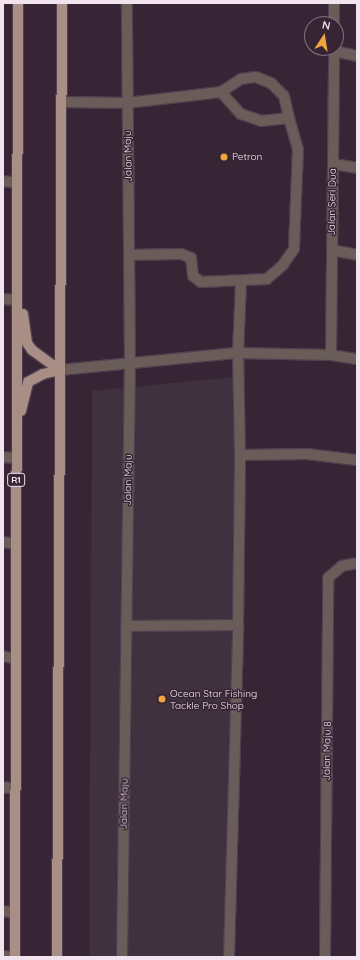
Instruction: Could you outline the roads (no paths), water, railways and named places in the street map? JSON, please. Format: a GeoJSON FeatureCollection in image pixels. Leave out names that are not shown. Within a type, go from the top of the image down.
{"type":"FeatureCollection","features":[{"type":"Feature","properties":{"kind":"main road","name":"R1"},"geometry":{"type":"LineString","coordinates":[[14,957],[18,3]]}},
{"type":"Feature","properties":{"kind":"main road"},"geometry":{"type":"LineString","coordinates":[[57,957],[62,3]]}},
{"type":"Feature","properties":{"kind":"main road"},"geometry":{"type":"LineString","coordinates":[[17,296],[27,343],[32,350],[60,370]]}},
{"type":"Feature","properties":{"kind":"main road"},"geometry":{"type":"LineString","coordinates":[[17,436],[28,382],[43,374],[60,370]]}},
{"type":"Feature","properties":{"kind":"street","name":"Jalan Maju"},"geometry":{"type":"LineString","coordinates":[[122,957],[130,364],[127,3]]}},
{"type":"Feature","properties":{"kind":"street"},"geometry":{"type":"LineString","coordinates":[[334,3],[334,16]]}},
{"type":"Feature","properties":{"kind":"street"},"geometry":{"type":"LineString","coordinates":[[344,53],[357,56]]}},
{"type":"Feature","properties":{"kind":"street","name":"Jalan Seri Dua"},"geometry":{"type":"LineString","coordinates":[[331,355],[334,56]]}},
{"type":"Feature","properties":{"kind":"street"},"geometry":{"type":"LineString","coordinates":[[62,102],[127,103],[221,92],[242,79],[256,77],[271,83],[284,96],[298,149],[294,249],[283,266],[267,279],[201,282],[193,276],[191,258],[181,254],[129,255]]}},
{"type":"Feature","properties":{"kind":"street"},"geometry":{"type":"LineString","coordinates":[[221,92],[240,114],[261,121],[289,118]]}},
{"type":"Feature","properties":{"kind":"street"},"geometry":{"type":"LineString","coordinates":[[333,164],[357,168]]}},
{"type":"Feature","properties":{"kind":"street"},"geometry":{"type":"LineString","coordinates":[[3,181],[17,183]]}},
{"type":"Feature","properties":{"kind":"street"},"geometry":{"type":"LineString","coordinates":[[332,250],[357,255]]}},
{"type":"Feature","properties":{"kind":"street"},"geometry":{"type":"LineString","coordinates":[[229,957],[238,625],[240,454],[238,353],[241,281]]}},
{"type":"Feature","properties":{"kind":"street"},"geometry":{"type":"LineString","coordinates":[[3,299],[17,296]]}},
{"type":"Feature","properties":{"kind":"street"},"geometry":{"type":"LineString","coordinates":[[60,370],[238,353],[331,355],[357,359]]}},
{"type":"Feature","properties":{"kind":"street"},"geometry":{"type":"LineString","coordinates":[[240,454],[307,454],[357,460]]}},
{"type":"Feature","properties":{"kind":"street"},"geometry":{"type":"LineString","coordinates":[[3,457],[16,458]]}},
{"type":"Feature","properties":{"kind":"street"},"geometry":{"type":"LineString","coordinates":[[3,542],[16,544]]}},
{"type":"Feature","properties":{"kind":"street","name":"Jalan Maju 8"},"geometry":{"type":"LineString","coordinates":[[325,957],[328,578],[342,566],[357,563]]}},
{"type":"Feature","properties":{"kind":"street"},"geometry":{"type":"LineString","coordinates":[[126,626],[238,625]]}},
{"type":"Feature","properties":{"kind":"street"},"geometry":{"type":"LineString","coordinates":[[3,656],[16,659]]}},
{"type":"Feature","properties":{"kind":"street"},"geometry":{"type":"LineString","coordinates":[[3,787],[15,789]]}},
{"type":"Feature","properties":{"kind":"street"},"geometry":{"type":"LineString","coordinates":[[3,911],[15,913]]}},
{"type":"Feature","properties":{"kind":"street"},"geometry":{"type":"LineString","coordinates":[[3,956],[14,957]]}},
{"type":"Feature","properties":{"kind":"place","name":"Petron"},"geometry":{"type":"Point","coordinates":[224,157]}},
{"type":"Feature","properties":{"kind":"place","name":"Ocean Star Fishing Tackle Pro Shop"},"geometry":{"type":"Point","coordinates":[162,699]}}]}
